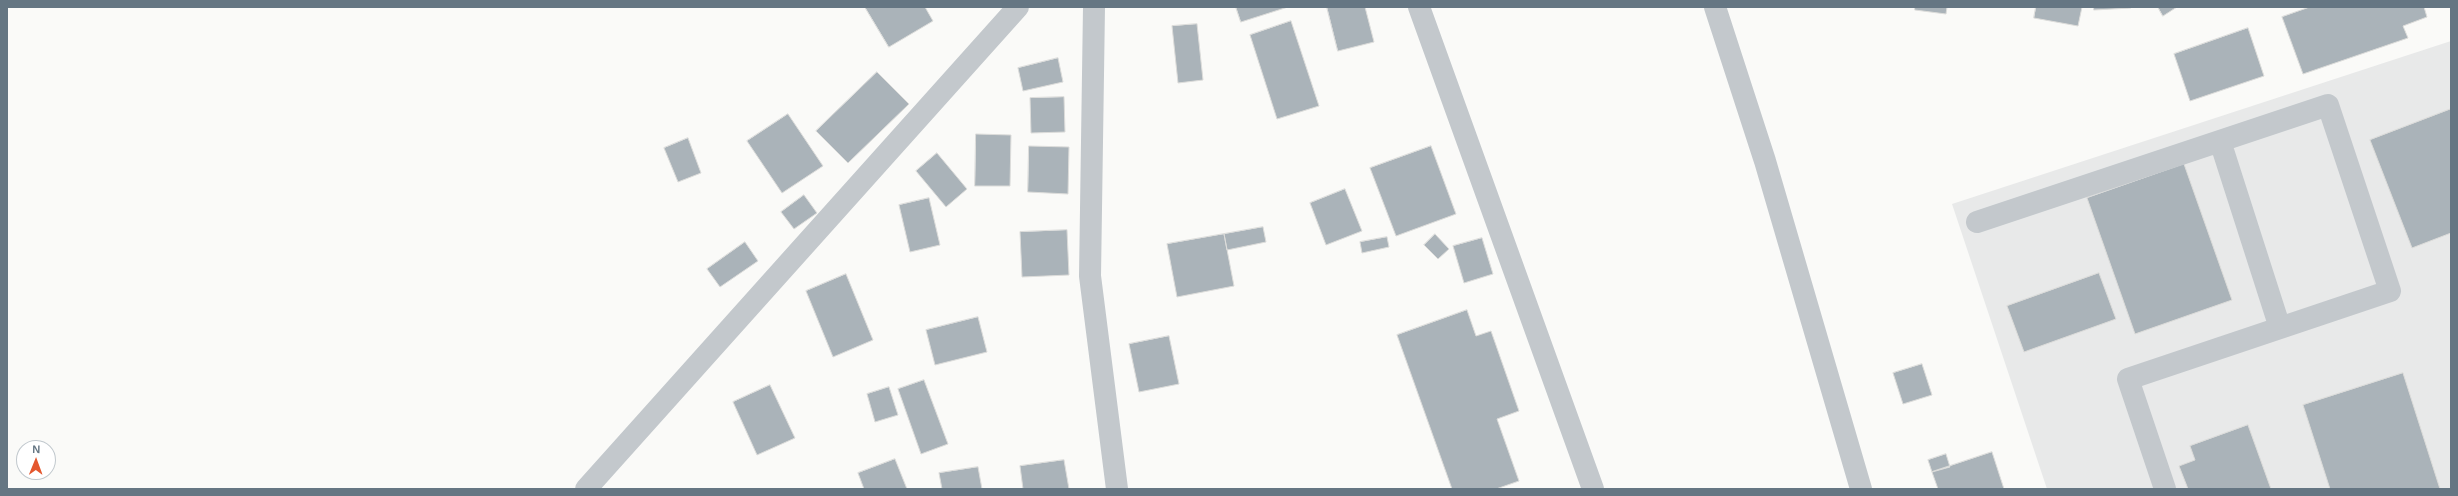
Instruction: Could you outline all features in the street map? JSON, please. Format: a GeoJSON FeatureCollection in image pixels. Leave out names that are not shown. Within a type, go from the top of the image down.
{"type":"FeatureCollection","features":[{"type":"Feature","properties":{"kind":"street"},"geometry":{"type":"LineString","coordinates":[[586,489],[1018,7]]}},
{"type":"Feature","properties":{"kind":"street"},"geometry":{"type":"LineString","coordinates":[[1094,7],[1090,276],[1117,489]]}},
{"type":"Feature","properties":{"kind":"street"},"geometry":{"type":"LineString","coordinates":[[1420,7],[1593,489]]}},
{"type":"Feature","properties":{"kind":"street"},"geometry":{"type":"LineString","coordinates":[[1715,7],[1765,161],[1861,489]]}},
{"type":"Feature","properties":{"kind":"street"},"geometry":{"type":"LineString","coordinates":[[1976,222],[2328,105],[2390,292],[2128,379],[2165,489]]}},
{"type":"Feature","properties":{"kind":"street"},"geometry":{"type":"LineString","coordinates":[[2220,141],[2280,328]]}},
{"type":"Feature","properties":{"kind":"shaded area"},"geometry":{"type":"Polygon","coordinates":[[[2451,41],[2451,489],[2047,489],[1952,204],[2451,41]]]}},
{"type":"Feature","properties":{"kind":"building"},"geometry":{"type":"Polygon","coordinates":[[[865,7],[925,7],[933,21],[889,47],[865,7]]]}},
{"type":"Feature","properties":{"kind":"building"},"geometry":{"type":"Polygon","coordinates":[[[1236,7],[1288,7],[1241,22],[1236,7]]]}},
{"type":"Feature","properties":{"kind":"building"},"geometry":{"type":"Polygon","coordinates":[[[1327,7],[1365,7],[1374,42],[1338,51],[1327,7]]]}},
{"type":"Feature","properties":{"kind":"building"},"geometry":{"type":"Polygon","coordinates":[[[1915,7],[1947,7],[1946,14],[1915,10],[1915,7]]]}},
{"type":"Feature","properties":{"kind":"building"},"geometry":{"type":"Polygon","coordinates":[[[2036,7],[2082,7],[2078,26],[2034,18],[2036,7]]]}},
{"type":"Feature","properties":{"kind":"building"},"geometry":{"type":"Polygon","coordinates":[[[2094,7],[2131,7],[2131,8],[2094,10],[2094,7]]]}},
{"type":"Feature","properties":{"kind":"building"},"geometry":{"type":"Polygon","coordinates":[[[2158,7],[2177,7],[2163,16],[2158,7]]]}},
{"type":"Feature","properties":{"kind":"building"},"geometry":{"type":"Polygon","coordinates":[[[2310,7],[2424,7],[2427,17],[2403,26],[2408,38],[2303,74],[2282,17],[2310,7]]]}},
{"type":"Feature","properties":{"kind":"building"},"geometry":{"type":"Polygon","coordinates":[[[1291,21],[1319,106],[1277,119],[1250,35],[1291,21]]]}},
{"type":"Feature","properties":{"kind":"building"},"geometry":{"type":"Polygon","coordinates":[[[1197,24],[1203,80],[1178,83],[1172,26],[1197,24]]]}},
{"type":"Feature","properties":{"kind":"building"},"geometry":{"type":"Polygon","coordinates":[[[2248,28],[2264,76],[2190,101],[2174,54],[2248,28]]]}},
{"type":"Feature","properties":{"kind":"building"},"geometry":{"type":"Polygon","coordinates":[[[1058,58],[1063,82],[1023,91],[1018,68],[1058,58]]]}},
{"type":"Feature","properties":{"kind":"building"},"geometry":{"type":"Polygon","coordinates":[[[877,72],[909,104],[848,163],[816,131],[877,72]]]}},
{"type":"Feature","properties":{"kind":"building"},"geometry":{"type":"Polygon","coordinates":[[[1064,97],[1065,132],[1031,133],[1030,98],[1064,97]]]}},
{"type":"Feature","properties":{"kind":"building"},"geometry":{"type":"Polygon","coordinates":[[[2451,109],[2451,233],[2412,248],[2370,140],[2451,109]]]}},
{"type":"Feature","properties":{"kind":"building"},"geometry":{"type":"Polygon","coordinates":[[[788,114],[823,166],[782,193],[747,141],[788,114]]]}},
{"type":"Feature","properties":{"kind":"building"},"geometry":{"type":"Polygon","coordinates":[[[976,134],[1011,135],[1010,186],[975,186],[976,134]]]}},
{"type":"Feature","properties":{"kind":"building"},"geometry":{"type":"Polygon","coordinates":[[[688,138],[701,173],[678,182],[664,148],[688,138]]]}},
{"type":"Feature","properties":{"kind":"building"},"geometry":{"type":"Polygon","coordinates":[[[1029,146],[1069,147],[1068,194],[1028,192],[1029,146]]]}},
{"type":"Feature","properties":{"kind":"building"},"geometry":{"type":"Polygon","coordinates":[[[1431,146],[1456,214],[1396,236],[1370,168],[1431,146]]]}},
{"type":"Feature","properties":{"kind":"building"},"geometry":{"type":"Polygon","coordinates":[[[937,153],[967,189],[946,207],[916,171],[937,153]]]}},
{"type":"Feature","properties":{"kind":"building"},"geometry":{"type":"Polygon","coordinates":[[[2184,164],[2232,300],[2135,334],[2087,198],[2184,164]]]}},
{"type":"Feature","properties":{"kind":"building"},"geometry":{"type":"Polygon","coordinates":[[[1345,189],[1362,231],[1326,245],[1310,203],[1345,189]]]}},
{"type":"Feature","properties":{"kind":"building"},"geometry":{"type":"Polygon","coordinates":[[[804,195],[817,213],[794,229],[781,212],[804,195]]]}},
{"type":"Feature","properties":{"kind":"building"},"geometry":{"type":"Polygon","coordinates":[[[929,198],[940,245],[910,252],[899,205],[929,198]]]}},
{"type":"Feature","properties":{"kind":"building"},"geometry":{"type":"Polygon","coordinates":[[[1263,227],[1266,242],[1227,250],[1224,234],[1263,227]]]}},
{"type":"Feature","properties":{"kind":"building"},"geometry":{"type":"Polygon","coordinates":[[[1067,230],[1069,275],[1022,277],[1020,232],[1067,230]]]}},
{"type":"Feature","properties":{"kind":"building"},"geometry":{"type":"Polygon","coordinates":[[[1224,234],[1234,286],[1177,297],[1167,244],[1224,234]]]}},
{"type":"Feature","properties":{"kind":"building"},"geometry":{"type":"Polygon","coordinates":[[[1435,234],[1449,249],[1438,259],[1424,245],[1435,234]]]}},
{"type":"Feature","properties":{"kind":"building"},"geometry":{"type":"Polygon","coordinates":[[[1387,237],[1389,247],[1362,253],[1360,242],[1387,237]]]}},
{"type":"Feature","properties":{"kind":"building"},"geometry":{"type":"Polygon","coordinates":[[[1482,238],[1493,274],[1464,283],[1453,246],[1482,238]]]}},
{"type":"Feature","properties":{"kind":"building"},"geometry":{"type":"Polygon","coordinates":[[[745,242],[758,261],[720,287],[707,269],[745,242]]]}},
{"type":"Feature","properties":{"kind":"building"},"geometry":{"type":"Polygon","coordinates":[[[2099,273],[2116,319],[2024,352],[2007,306],[2099,273]]]}},
{"type":"Feature","properties":{"kind":"building"},"geometry":{"type":"Polygon","coordinates":[[[846,274],[873,340],[833,357],[806,291],[846,274]]]}},
{"type":"Feature","properties":{"kind":"building"},"geometry":{"type":"Polygon","coordinates":[[[1467,310],[1476,336],[1491,331],[1519,411],[1497,419],[1519,481],[1496,489],[1452,489],[1397,335],[1467,310]]]}},
{"type":"Feature","properties":{"kind":"building"},"geometry":{"type":"Polygon","coordinates":[[[978,317],[987,352],[935,365],[926,330],[978,317]]]}},
{"type":"Feature","properties":{"kind":"building"},"geometry":{"type":"Polygon","coordinates":[[[1169,336],[1179,384],[1139,392],[1129,344],[1169,336]]]}},
{"type":"Feature","properties":{"kind":"building"},"geometry":{"type":"Polygon","coordinates":[[[1922,364],[1932,395],[1903,404],[1893,373],[1922,364]]]}},
{"type":"Feature","properties":{"kind":"building"},"geometry":{"type":"Polygon","coordinates":[[[2403,373],[2440,489],[2330,489],[2303,405],[2403,373]]]}},
{"type":"Feature","properties":{"kind":"building"},"geometry":{"type":"Polygon","coordinates":[[[924,380],[948,444],[921,454],[898,389],[924,380]]]}},
{"type":"Feature","properties":{"kind":"building"},"geometry":{"type":"Polygon","coordinates":[[[770,385],[795,438],[757,455],[733,402],[770,385]]]}},
{"type":"Feature","properties":{"kind":"building"},"geometry":{"type":"Polygon","coordinates":[[[889,387],[898,415],[875,422],[867,394],[889,387]]]}},
{"type":"Feature","properties":{"kind":"building"},"geometry":{"type":"Polygon","coordinates":[[[2248,425],[2271,489],[2188,489],[2179,466],[2195,460],[2190,446],[2248,425]]]}},
{"type":"Feature","properties":{"kind":"building"},"geometry":{"type":"Polygon","coordinates":[[[1992,452],[2004,489],[1938,489],[1932,472],[1992,452]]]}},
{"type":"Feature","properties":{"kind":"building"},"geometry":{"type":"Polygon","coordinates":[[[1946,454],[1950,467],[1932,472],[1928,460],[1946,454]]]}},
{"type":"Feature","properties":{"kind":"building"},"geometry":{"type":"Polygon","coordinates":[[[895,459],[907,489],[864,489],[858,473],[895,459]]]}},
{"type":"Feature","properties":{"kind":"building"},"geometry":{"type":"Polygon","coordinates":[[[1064,460],[1069,489],[1023,489],[1020,466],[1064,460]]]}},
{"type":"Feature","properties":{"kind":"building"},"geometry":{"type":"Polygon","coordinates":[[[978,467],[982,489],[942,489],[939,473],[978,467]]]}}]}
